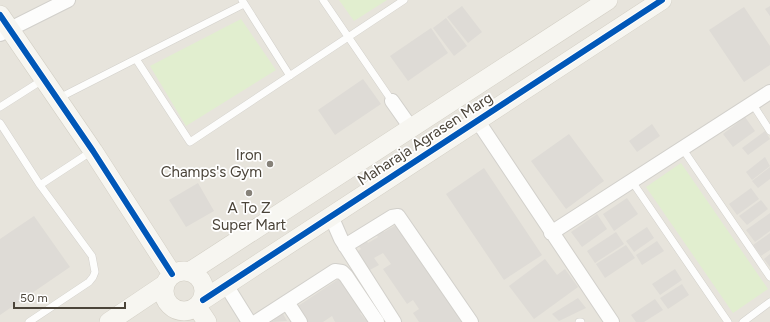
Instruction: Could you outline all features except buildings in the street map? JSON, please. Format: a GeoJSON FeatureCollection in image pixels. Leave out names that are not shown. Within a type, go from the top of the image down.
{"type":"FeatureCollection","features":[{"type":"Feature","properties":{"kind":"street"},"geometry":{"type":"LineString","coordinates":[[68,0],[3,26],[44,79],[93,151],[168,280],[165,299],[174,309],[197,310],[205,293],[202,280],[191,272]]}},
{"type":"Feature","properties":{"kind":"street","name":"Maharaja Agrasen Marg"},"geometry":{"type":"LineString","coordinates":[[164,322],[197,310],[226,284],[662,0]]}},
{"type":"Feature","properties":{"kind":"street","name":"Maharaja Agrasen Marg"},"geometry":{"type":"LineString","coordinates":[[109,322],[168,280],[185,270],[191,272],[411,128],[595,3]]}},
{"type":"Feature","properties":{"kind":"street"},"geometry":{"type":"LineString","coordinates":[[551,233],[631,180],[770,92]]}},
{"type":"Feature","properties":{"kind":"street"},"geometry":{"type":"LineString","coordinates":[[392,101],[411,128]]}},
{"type":"Feature","properties":{"kind":"street"},"geometry":{"type":"LineString","coordinates":[[477,120],[551,233],[612,322]]}},
{"type":"Feature","properties":{"kind":"street"},"geometry":{"type":"LineString","coordinates":[[331,216],[345,246],[394,322]]}},
{"type":"Feature","properties":{"kind":"street"},"geometry":{"type":"LineString","coordinates":[[345,246],[392,217],[398,216],[471,322]]}},
{"type":"Feature","properties":{"kind":"street"},"geometry":{"type":"LineString","coordinates":[[256,322],[336,272],[342,272],[346,276],[377,322]]}},
{"type":"Feature","properties":{"kind":"street"},"geometry":{"type":"LineString","coordinates":[[226,284],[249,322]]}},
{"type":"Feature","properties":{"kind":"street"},"geometry":{"type":"LineString","coordinates":[[288,302],[300,322]]}},
{"type":"Feature","properties":{"kind":"lane"},"geometry":{"type":"LineString","coordinates":[[323,0],[392,101]]}},
{"type":"Feature","properties":{"kind":"lane"},"geometry":{"type":"LineString","coordinates":[[136,59],[190,142],[404,0]]}},
{"type":"Feature","properties":{"kind":"lane"},"geometry":{"type":"LineString","coordinates":[[58,99],[243,2],[290,76]]}},
{"type":"Feature","properties":{"kind":"lane"},"geometry":{"type":"LineString","coordinates":[[0,107],[44,79]]}},
{"type":"Feature","properties":{"kind":"lane"},"geometry":{"type":"LineString","coordinates":[[752,103],[770,131]]}},
{"type":"Feature","properties":{"kind":"lane"},"geometry":{"type":"LineString","coordinates":[[0,123],[40,185],[92,256],[95,272],[94,277],[89,282],[29,322]]}},
{"type":"Feature","properties":{"kind":"lane"},"geometry":{"type":"LineString","coordinates":[[682,148],[770,277]]}},
{"type":"Feature","properties":{"kind":"lane"},"geometry":{"type":"LineString","coordinates":[[40,185],[93,151]]}},
{"type":"Feature","properties":{"kind":"lane"},"geometry":{"type":"LineString","coordinates":[[631,180],[728,322]]}},
{"type":"Feature","properties":{"kind":"lane"},"geometry":{"type":"LineString","coordinates":[[743,322],[770,302]]}},
{"type":"Feature","properties":{"kind":"shaded area"},"geometry":{"type":"Polygon","coordinates":[[[0,0],[770,0],[770,322],[0,322],[0,0]]]}},
{"type":"Feature","properties":{"kind":"green space"},"geometry":{"type":"Polygon","coordinates":[[[339,0],[387,0],[354,21],[339,0]]]}},
{"type":"Feature","properties":{"kind":"green space"},"geometry":{"type":"Polygon","coordinates":[[[241,19],[276,70],[186,126],[150,66],[241,19]]]}},
{"type":"Feature","properties":{"kind":"green space"},"geometry":{"type":"Polygon","coordinates":[[[681,163],[768,289],[733,313],[646,187],[681,163]]]}},
{"type":"Feature","properties":{"kind":"cycle path"},"geometry":{"type":"LineString","coordinates":[[203,300],[662,0]]}},
{"type":"Feature","properties":{"kind":"cycle path"},"geometry":{"type":"LineString","coordinates":[[0,15],[93,151],[172,274]]}},
{"type":"Feature","properties":{"kind":"place","name":"Iron Champs's Gym"},"geometry":{"type":"Point","coordinates":[270,164]}},
{"type":"Feature","properties":{"kind":"place","name":"A To Z Super Mart"},"geometry":{"type":"Point","coordinates":[249,193]}}]}
